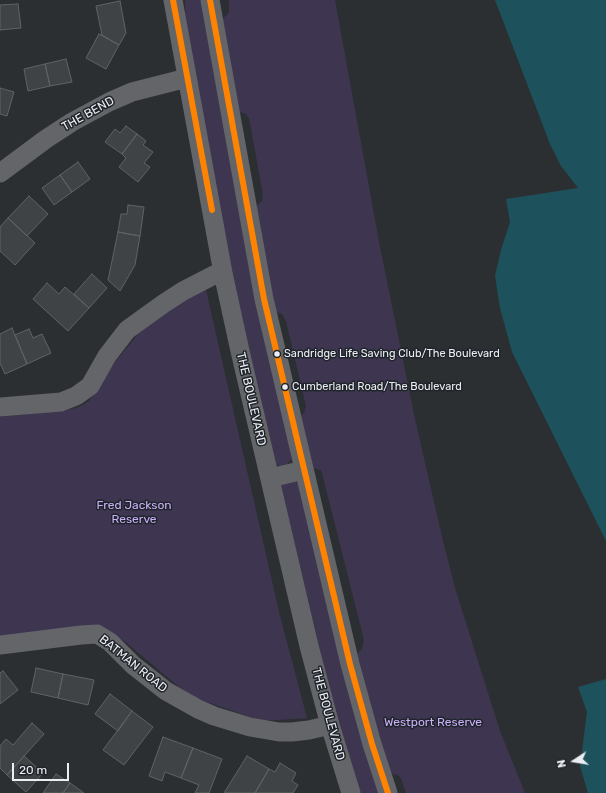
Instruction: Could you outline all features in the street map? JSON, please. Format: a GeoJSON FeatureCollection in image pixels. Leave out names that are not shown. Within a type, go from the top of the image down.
{"type":"FeatureCollection","features":[{"type":"Feature","properties":{"kind":"street","name":"THE BOULEVARD"},"geometry":{"type":"LineString","coordinates":[[173,0],[223,273],[243,365],[309,646],[350,793]]}},
{"type":"Feature","properties":{"kind":"street"},"geometry":{"type":"LineString","coordinates":[[210,0],[264,298],[350,664],[372,744],[388,793]]}},
{"type":"Feature","properties":{"kind":"street","name":"THE BEND"},"geometry":{"type":"LineString","coordinates":[[0,173],[72,122],[109,102],[138,90],[187,78]]}},
{"type":"Feature","properties":{"kind":"street"},"geometry":{"type":"LineString","coordinates":[[0,408],[61,402],[76,396],[90,386],[107,356],[127,330],[162,304],[183,291],[214,275],[223,273]]}},
{"type":"Feature","properties":{"kind":"street"},"geometry":{"type":"LineString","coordinates":[[270,478],[304,470]]}},
{"type":"Feature","properties":{"kind":"street","name":"BATMAN ROAD"},"geometry":{"type":"LineString","coordinates":[[0,645],[98,634],[110,642],[134,665],[166,691],[214,716],[250,727],[280,732],[309,730],[330,725]]}},
{"type":"Feature","properties":{"kind":"green space"},"geometry":{"type":"Polygon","coordinates":[[[185,0],[205,0],[292,459],[287,464],[282,466],[275,465],[243,348],[186,34],[185,0]]]}},
{"type":"Feature","properties":{"kind":"green space","name":"Westport Reserve"},"geometry":{"type":"Polygon","coordinates":[[[229,0],[335,0],[380,247],[415,419],[443,541],[455,588],[500,731],[525,793],[406,793],[401,778],[398,775],[387,773],[354,657],[362,649],[364,640],[322,473],[321,470],[308,467],[297,419],[304,413],[306,406],[286,321],[282,314],[272,311],[254,208],[262,201],[263,195],[249,118],[246,114],[236,111],[221,21],[229,12],[229,0]]]}},
{"type":"Feature","properties":{"kind":"green space","name":"Fred Jackson Reserve"},"geometry":{"type":"Polygon","coordinates":[[[206,290],[280,616],[307,718],[262,721],[190,696],[124,641],[95,627],[0,636],[0,417],[68,410],[79,407],[89,401],[115,362],[139,333],[181,301],[206,290]]]}},
{"type":"Feature","properties":{"kind":"green space"},"geometry":{"type":"Polygon","coordinates":[[[292,480],[299,483],[382,793],[355,793],[346,763],[281,485],[292,480]]]}},
{"type":"Feature","properties":{"kind":"water"},"geometry":{"type":"Polygon","coordinates":[[[495,0],[606,0],[606,541],[512,352],[500,308],[495,276],[510,222],[506,199],[578,188],[561,166],[550,144],[495,0]]]}},
{"type":"Feature","properties":{"kind":"water"},"geometry":{"type":"Polygon","coordinates":[[[606,679],[606,793],[588,793],[580,766],[587,712],[578,687],[606,679]]]}},
{"type":"Feature","properties":{"kind":"building"},"geometry":{"type":"Polygon","coordinates":[[[120,1],[126,33],[119,45],[102,35],[96,6],[120,1]]]}},
{"type":"Feature","properties":{"kind":"building"},"geometry":{"type":"Polygon","coordinates":[[[18,4],[21,28],[0,30],[0,5],[18,4]]]}},
{"type":"Feature","properties":{"kind":"building"},"geometry":{"type":"Polygon","coordinates":[[[99,34],[119,45],[106,69],[86,58],[99,34]]]}},
{"type":"Feature","properties":{"kind":"building"},"geometry":{"type":"Polygon","coordinates":[[[66,59],[72,82],[50,86],[45,64],[66,59]]]}},
{"type":"Feature","properties":{"kind":"building"},"geometry":{"type":"Polygon","coordinates":[[[45,64],[50,86],[28,91],[24,69],[45,64]]]}},
{"type":"Feature","properties":{"kind":"building"},"geometry":{"type":"Polygon","coordinates":[[[0,88],[14,92],[7,116],[0,114],[0,88]]]}},
{"type":"Feature","properties":{"kind":"building"},"geometry":{"type":"Polygon","coordinates":[[[126,126],[137,134],[122,154],[105,142],[115,129],[120,133],[126,126]]]}},
{"type":"Feature","properties":{"kind":"building"},"geometry":{"type":"Polygon","coordinates":[[[137,134],[146,141],[143,145],[153,152],[144,163],[150,167],[138,182],[119,167],[126,158],[122,154],[137,134]]]}},
{"type":"Feature","properties":{"kind":"building"},"geometry":{"type":"Polygon","coordinates":[[[78,162],[90,179],[72,192],[60,175],[78,162]]]}},
{"type":"Feature","properties":{"kind":"building"},"geometry":{"type":"Polygon","coordinates":[[[60,175],[72,192],[54,205],[42,188],[60,175]]]}},
{"type":"Feature","properties":{"kind":"building"},"geometry":{"type":"Polygon","coordinates":[[[29,196],[48,214],[27,236],[8,218],[29,196]]]}},
{"type":"Feature","properties":{"kind":"building"},"geometry":{"type":"Polygon","coordinates":[[[128,205],[144,207],[140,236],[118,232],[121,214],[127,214],[128,205]]]}},
{"type":"Feature","properties":{"kind":"building"},"geometry":{"type":"Polygon","coordinates":[[[8,218],[35,243],[15,265],[0,251],[0,227],[8,218]]]}},
{"type":"Feature","properties":{"kind":"building"},"geometry":{"type":"Polygon","coordinates":[[[118,232],[140,236],[135,265],[120,291],[108,280],[118,232]]]}},
{"type":"Feature","properties":{"kind":"building"},"geometry":{"type":"Polygon","coordinates":[[[92,274],[107,288],[89,308],[74,294],[92,274]]]}},
{"type":"Feature","properties":{"kind":"building"},"geometry":{"type":"Polygon","coordinates":[[[47,283],[59,294],[65,287],[89,308],[68,331],[33,299],[47,283]]]}},
{"type":"Feature","properties":{"kind":"building"},"geometry":{"type":"Polygon","coordinates":[[[12,328],[27,364],[5,374],[0,363],[0,334],[12,328]]]}},
{"type":"Feature","properties":{"kind":"building"},"geometry":{"type":"Polygon","coordinates":[[[29,329],[33,338],[42,334],[51,353],[27,364],[15,335],[29,329]]]}},
{"type":"Feature","properties":{"kind":"building"},"geometry":{"type":"Polygon","coordinates":[[[36,668],[63,674],[58,698],[31,692],[36,668]]]}},
{"type":"Feature","properties":{"kind":"building"},"geometry":{"type":"Polygon","coordinates":[[[3,671],[18,690],[0,704],[0,673],[3,671]]]}},
{"type":"Feature","properties":{"kind":"building"},"geometry":{"type":"Polygon","coordinates":[[[63,674],[94,680],[88,705],[58,698],[63,674]]]}},
{"type":"Feature","properties":{"kind":"building"},"geometry":{"type":"Polygon","coordinates":[[[110,694],[132,711],[118,731],[95,714],[110,694]]]}},
{"type":"Feature","properties":{"kind":"building"},"geometry":{"type":"Polygon","coordinates":[[[132,711],[153,727],[124,765],[103,750],[132,711]]]}},
{"type":"Feature","properties":{"kind":"building"},"geometry":{"type":"Polygon","coordinates":[[[32,723],[44,734],[7,775],[0,768],[0,746],[6,739],[13,745],[32,723]]]}},
{"type":"Feature","properties":{"kind":"building"},"geometry":{"type":"Polygon","coordinates":[[[163,737],[193,748],[181,778],[165,772],[162,781],[149,776],[163,737]]]}},
{"type":"Feature","properties":{"kind":"building"},"geometry":{"type":"Polygon","coordinates":[[[193,748],[222,759],[209,793],[195,793],[199,785],[181,778],[193,748]]]}},
{"type":"Feature","properties":{"kind":"building"},"geometry":{"type":"Polygon","coordinates":[[[24,756],[43,773],[26,792],[7,775],[24,756]]]}},
{"type":"Feature","properties":{"kind":"building"},"geometry":{"type":"Polygon","coordinates":[[[247,756],[269,769],[255,793],[224,793],[247,756]]]}},
{"type":"Feature","properties":{"kind":"building"},"geometry":{"type":"Polygon","coordinates":[[[280,763],[296,773],[292,781],[298,785],[293,793],[255,793],[269,769],[275,772],[280,763]]]}},
{"type":"Feature","properties":{"kind":"building"},"geometry":{"type":"Polygon","coordinates":[[[56,774],[70,783],[63,793],[43,793],[56,774]]]}},
{"type":"Feature","properties":{"kind":"building"},"geometry":{"type":"Polygon","coordinates":[[[70,783],[84,793],[63,793],[70,783]]]}},
{"type":"Feature","properties":{"kind":"transit line"},"geometry":{"type":"LineString","coordinates":[[173,0],[212,210]]}},
{"type":"Feature","properties":{"kind":"transit line"},"geometry":{"type":"LineString","coordinates":[[210,0],[264,299],[350,664],[372,744],[388,793]]}},
{"type":"Feature","properties":{"kind":"place","name":"Sandridge Life Saving Club/The Boulevard"},"geometry":{"type":"Point","coordinates":[277,354]}},
{"type":"Feature","properties":{"kind":"place","name":"Cumberland Road/The Boulevard"},"geometry":{"type":"Point","coordinates":[285,387]}}]}
